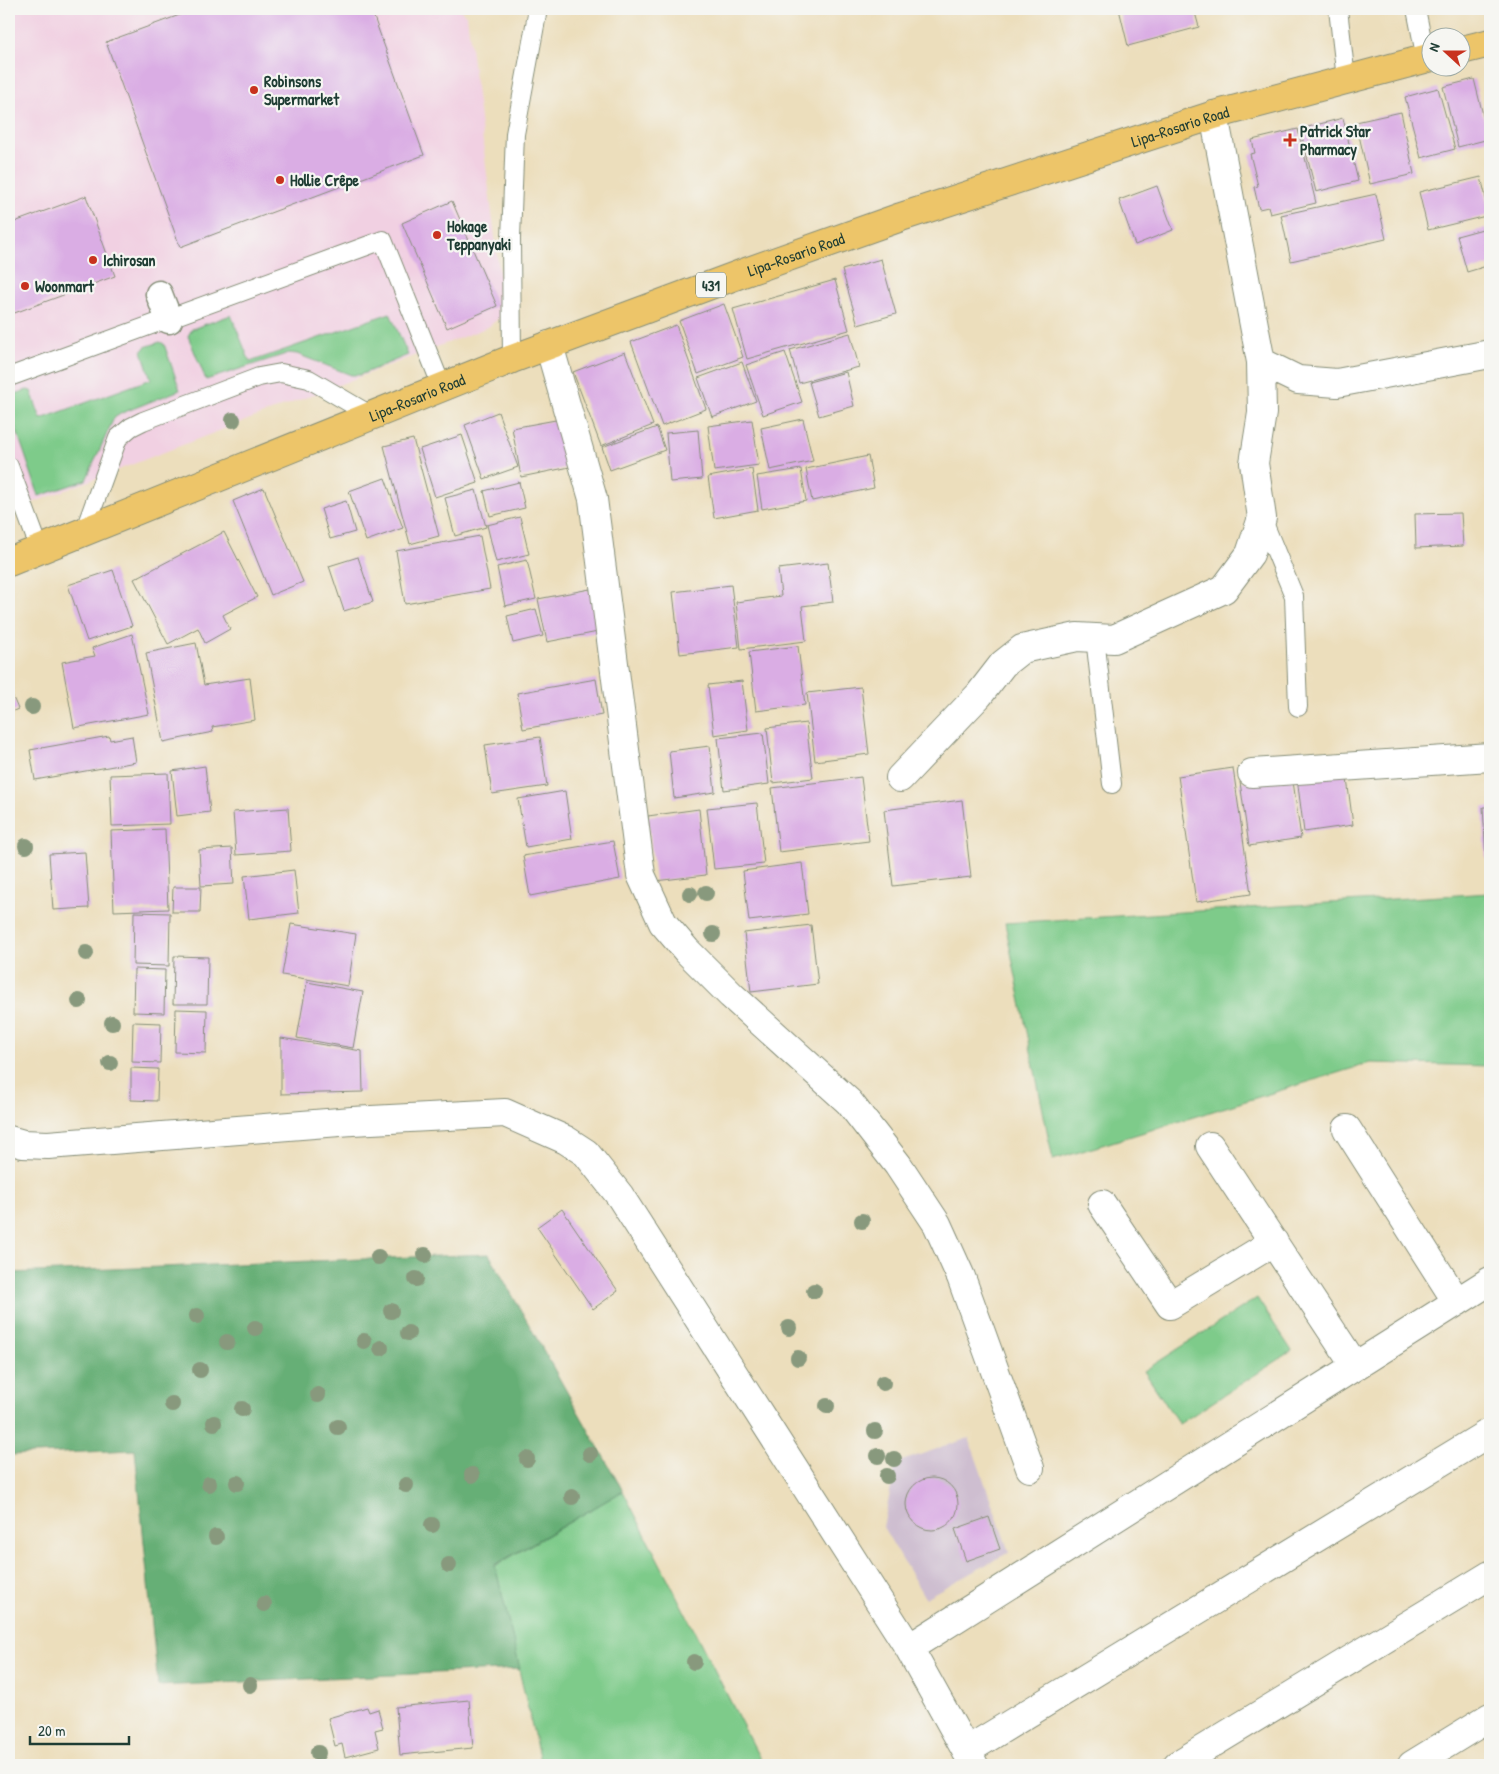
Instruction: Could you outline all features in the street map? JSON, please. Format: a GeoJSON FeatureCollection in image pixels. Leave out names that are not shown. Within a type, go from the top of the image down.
{"type":"FeatureCollection","features":[{"type":"Feature","properties":{"kind":"main road"},"geometry":{"type":"LineString","coordinates":[[1472,47],[1490,42]]}},
{"type":"Feature","properties":{"kind":"main road","name":"Lipa-Rosario Road"},"geometry":{"type":"LineString","coordinates":[[9,562],[512,359],[901,217],[1214,115],[1346,78],[1422,60]]}},
{"type":"Feature","properties":{"kind":"street"},"geometry":{"type":"LineString","coordinates":[[900,778],[979,695],[1003,664],[1022,649],[1077,637],[1114,640],[1224,588],[1250,554],[1262,518],[1254,463],[1262,413],[1261,362],[1214,115]]}},
{"type":"Feature","properties":{"kind":"street"},"geometry":{"type":"LineString","coordinates":[[159,294],[169,320]]}},
{"type":"Feature","properties":{"kind":"street"},"geometry":{"type":"LineString","coordinates":[[549,345],[593,499],[641,875],[663,923],[687,951],[770,1031],[849,1102],[898,1165],[926,1207],[961,1277],[1030,1468]]}},
{"type":"Feature","properties":{"kind":"street"},"geometry":{"type":"LineString","coordinates":[[1261,362],[1298,380],[1337,383],[1490,354]]}},
{"type":"Feature","properties":{"kind":"street"},"geometry":{"type":"LineString","coordinates":[[1252,773],[1490,757]]}},
{"type":"Feature","properties":{"kind":"street"},"geometry":{"type":"LineString","coordinates":[[9,1140],[23,1144],[48,1145],[352,1121],[506,1112],[566,1140],[586,1153],[620,1196],[909,1648],[970,1758],[1490,1432]]}},
{"type":"Feature","properties":{"kind":"street"},"geometry":{"type":"LineString","coordinates":[[1347,1129],[1457,1302]]}},
{"type":"Feature","properties":{"kind":"street"},"geometry":{"type":"LineString","coordinates":[[1210,1146],[1356,1366]]}},
{"type":"Feature","properties":{"kind":"street"},"geometry":{"type":"LineString","coordinates":[[1102,1204],[1170,1305],[1274,1242]]}},
{"type":"Feature","properties":{"kind":"street"},"geometry":{"type":"LineString","coordinates":[[909,1648],[1490,1281]]}},
{"type":"Feature","properties":{"kind":"street"},"geometry":{"type":"LineString","coordinates":[[1177,1765],[1490,1575]]}},
{"type":"Feature","properties":{"kind":"street"},"geometry":{"type":"LineString","coordinates":[[1412,1765],[1490,1717]]}},
{"type":"Feature","properties":{"kind":"lane"},"geometry":{"type":"LineString","coordinates":[[512,359],[511,238],[515,134],[538,9]]}},
{"type":"Feature","properties":{"kind":"lane"},"geometry":{"type":"LineString","coordinates":[[1338,9],[1346,78]]}},
{"type":"Feature","properties":{"kind":"lane"},"geometry":{"type":"LineString","coordinates":[[1416,9],[1422,32]]}},
{"type":"Feature","properties":{"kind":"lane"},"geometry":{"type":"LineString","coordinates":[[9,377],[169,320],[383,240],[442,387]]}},
{"type":"Feature","properties":{"kind":"lane"},"geometry":{"type":"LineString","coordinates":[[84,532],[118,438],[131,426],[143,421],[259,377],[280,373],[309,379],[372,416]]}},
{"type":"Feature","properties":{"kind":"lane"},"geometry":{"type":"LineString","coordinates":[[9,466],[40,550]]}},
{"type":"Feature","properties":{"kind":"lane"},"geometry":{"type":"LineString","coordinates":[[1262,518],[1294,596],[1298,707]]}},
{"type":"Feature","properties":{"kind":"lane"},"geometry":{"type":"LineString","coordinates":[[1095,638],[1112,784]]}},
{"type":"Feature","properties":{"kind":"shaded area"},"geometry":{"type":"Polygon","coordinates":[[[9,9],[459,9],[467,16],[502,293],[503,307],[499,318],[488,327],[473,333],[9,512],[9,9]]]}},
{"type":"Feature","properties":{"kind":"shaded area"},"geometry":{"type":"Polygon","coordinates":[[[969,1438],[1009,1552],[925,1598],[883,1527],[896,1463],[969,1438]]]}},
{"type":"Feature","properties":{"kind":"green space"},"geometry":{"type":"Polygon","coordinates":[[[390,313],[408,355],[360,375],[351,375],[297,354],[289,353],[206,380],[188,336],[192,329],[231,315],[250,362],[390,313]]]}},
{"type":"Feature","properties":{"kind":"green space"},"geometry":{"type":"Polygon","coordinates":[[[160,342],[164,344],[180,390],[114,418],[86,480],[39,496],[9,408],[9,396],[27,390],[31,391],[41,419],[151,379],[142,351],[145,347],[160,342]]]}},
{"type":"Feature","properties":{"kind":"green space"},"geometry":{"type":"Polygon","coordinates":[[[1490,893],[1490,1066],[1370,1063],[1053,1160],[1005,923],[1490,893]]]}},
{"type":"Feature","properties":{"kind":"green space"},"geometry":{"type":"Polygon","coordinates":[[[489,1254],[623,1491],[495,1565],[520,1669],[158,1686],[135,1450],[9,1455],[9,1273],[489,1254]]]}},
{"type":"Feature","properties":{"kind":"green space"},"geometry":{"type":"Polygon","coordinates":[[[1257,1298],[1292,1351],[1179,1424],[1144,1371],[1257,1298]]]}},
{"type":"Feature","properties":{"kind":"green space"},"geometry":{"type":"Polygon","coordinates":[[[623,1491],[763,1765],[541,1765],[495,1566],[623,1491]]]}},
{"type":"Feature","properties":{"kind":"building"},"geometry":{"type":"Polygon","coordinates":[[[196,9],[371,9],[424,155],[180,247],[106,42],[196,9]]]}},
{"type":"Feature","properties":{"kind":"building"},"geometry":{"type":"Polygon","coordinates":[[[1119,9],[1194,9],[1199,27],[1128,46],[1119,9]]]}},
{"type":"Feature","properties":{"kind":"building"},"geometry":{"type":"Polygon","coordinates":[[[1474,79],[1489,139],[1458,147],[1443,87],[1474,79]]]}},
{"type":"Feature","properties":{"kind":"building"},"geometry":{"type":"Polygon","coordinates":[[[1438,88],[1455,149],[1421,158],[1405,97],[1438,88]]]}},
{"type":"Feature","properties":{"kind":"building"},"geometry":{"type":"Polygon","coordinates":[[[1401,112],[1414,174],[1370,184],[1356,122],[1401,112]]]}},
{"type":"Feature","properties":{"kind":"building"},"geometry":{"type":"Polygon","coordinates":[[[1343,118],[1358,181],[1316,192],[1300,129],[1343,118]]]}},
{"type":"Feature","properties":{"kind":"building"},"geometry":{"type":"Polygon","coordinates":[[[1298,129],[1316,203],[1270,214],[1268,207],[1259,209],[1254,187],[1258,186],[1250,154],[1255,153],[1252,140],[1298,129]]]}},
{"type":"Feature","properties":{"kind":"building"},"geometry":{"type":"Polygon","coordinates":[[[1481,177],[1490,215],[1428,230],[1419,192],[1481,177]]]}},
{"type":"Feature","properties":{"kind":"building"},"geometry":{"type":"Polygon","coordinates":[[[1157,186],[1173,230],[1135,245],[1119,200],[1157,186]]]}},
{"type":"Feature","properties":{"kind":"building"},"geometry":{"type":"Polygon","coordinates":[[[1376,194],[1386,239],[1291,261],[1281,215],[1376,194]]]}},
{"type":"Feature","properties":{"kind":"building"},"geometry":{"type":"Polygon","coordinates":[[[86,196],[115,276],[9,315],[9,224],[86,196]]]}},
{"type":"Feature","properties":{"kind":"building"},"geometry":{"type":"Polygon","coordinates":[[[452,201],[497,306],[447,328],[402,223],[452,201]]]}},
{"type":"Feature","properties":{"kind":"building"},"geometry":{"type":"Polygon","coordinates":[[[1490,227],[1490,265],[1467,272],[1457,236],[1490,227]]]}},
{"type":"Feature","properties":{"kind":"building"},"geometry":{"type":"Polygon","coordinates":[[[881,259],[896,314],[858,325],[842,270],[881,259]]]}},
{"type":"Feature","properties":{"kind":"building"},"geometry":{"type":"Polygon","coordinates":[[[835,280],[849,330],[747,359],[733,309],[835,280]]]}},
{"type":"Feature","properties":{"kind":"building"},"geometry":{"type":"Polygon","coordinates":[[[724,304],[743,357],[698,374],[679,321],[724,304]]]}},
{"type":"Feature","properties":{"kind":"building"},"geometry":{"type":"Polygon","coordinates":[[[676,325],[706,409],[662,426],[631,342],[676,325]]]}},
{"type":"Feature","properties":{"kind":"building"},"geometry":{"type":"Polygon","coordinates":[[[850,333],[859,367],[799,383],[790,350],[850,333]]]}},
{"type":"Feature","properties":{"kind":"building"},"geometry":{"type":"Polygon","coordinates":[[[625,352],[653,425],[601,446],[573,372],[625,352]]]}},
{"type":"Feature","properties":{"kind":"building"},"geometry":{"type":"Polygon","coordinates":[[[785,352],[802,402],[763,415],[746,365],[785,352]]]}},
{"type":"Feature","properties":{"kind":"building"},"geometry":{"type":"Polygon","coordinates":[[[742,362],[756,401],[712,417],[698,378],[742,362]]]}},
{"type":"Feature","properties":{"kind":"building"},"geometry":{"type":"Polygon","coordinates":[[[846,372],[854,406],[819,416],[809,382],[846,372]]]}},
{"type":"Feature","properties":{"kind":"building"},"geometry":{"type":"Polygon","coordinates":[[[498,412],[518,467],[484,479],[465,425],[498,412]]]}},
{"type":"Feature","properties":{"kind":"building"},"geometry":{"type":"Polygon","coordinates":[[[561,419],[570,467],[521,477],[512,428],[561,419]]]}},
{"type":"Feature","properties":{"kind":"building"},"geometry":{"type":"Polygon","coordinates":[[[803,419],[813,461],[770,470],[761,428],[803,419]]]}},
{"type":"Feature","properties":{"kind":"building"},"geometry":{"type":"Polygon","coordinates":[[[752,420],[759,465],[714,471],[708,426],[752,420]]]}},
{"type":"Feature","properties":{"kind":"building"},"geometry":{"type":"Polygon","coordinates":[[[657,427],[665,450],[610,470],[602,447],[657,427]]]}},
{"type":"Feature","properties":{"kind":"building"},"geometry":{"type":"Polygon","coordinates":[[[698,430],[702,479],[670,482],[666,433],[698,430]]]}},
{"type":"Feature","properties":{"kind":"building"},"geometry":{"type":"Polygon","coordinates":[[[462,435],[478,483],[435,497],[420,449],[462,435]]]}},
{"type":"Feature","properties":{"kind":"building"},"geometry":{"type":"Polygon","coordinates":[[[413,439],[439,536],[410,544],[384,446],[413,439]]]}},
{"type":"Feature","properties":{"kind":"building"},"geometry":{"type":"Polygon","coordinates":[[[868,456],[874,488],[812,501],[806,469],[868,456]]]}},
{"type":"Feature","properties":{"kind":"building"},"geometry":{"type":"Polygon","coordinates":[[[752,469],[758,510],[714,518],[708,477],[752,469]]]}},
{"type":"Feature","properties":{"kind":"building"},"geometry":{"type":"Polygon","coordinates":[[[801,469],[806,501],[762,509],[757,476],[801,469]]]}},
{"type":"Feature","properties":{"kind":"building"},"geometry":{"type":"Polygon","coordinates":[[[385,478],[403,528],[366,541],[349,491],[385,478]]]}},
{"type":"Feature","properties":{"kind":"building"},"geometry":{"type":"Polygon","coordinates":[[[519,482],[525,508],[490,516],[484,491],[519,482]]]}},
{"type":"Feature","properties":{"kind":"building"},"geometry":{"type":"Polygon","coordinates":[[[264,488],[303,582],[271,595],[233,501],[264,488]]]}},
{"type":"Feature","properties":{"kind":"building"},"geometry":{"type":"Polygon","coordinates":[[[476,490],[486,527],[455,536],[445,498],[476,490]]]}},
{"type":"Feature","properties":{"kind":"building"},"geometry":{"type":"Polygon","coordinates":[[[346,501],[355,532],[330,539],[321,509],[346,501]]]}},
{"type":"Feature","properties":{"kind":"building"},"geometry":{"type":"Polygon","coordinates":[[[1461,513],[1463,546],[1416,548],[1415,514],[1461,513]]]}},
{"type":"Feature","properties":{"kind":"building"},"geometry":{"type":"Polygon","coordinates":[[[520,517],[529,554],[496,562],[487,525],[520,517]]]}},
{"type":"Feature","properties":{"kind":"building"},"geometry":{"type":"Polygon","coordinates":[[[224,532],[257,597],[223,615],[230,629],[205,643],[198,628],[168,644],[134,579],[224,532]]]}},
{"type":"Feature","properties":{"kind":"building"},"geometry":{"type":"Polygon","coordinates":[[[480,536],[490,589],[405,604],[396,551],[480,536]]]}},
{"type":"Feature","properties":{"kind":"building"},"geometry":{"type":"Polygon","coordinates":[[[358,557],[373,602],[344,611],[329,566],[358,557]]]}},
{"type":"Feature","properties":{"kind":"building"},"geometry":{"type":"Polygon","coordinates":[[[527,560],[536,599],[505,606],[497,567],[527,560]]]}},
{"type":"Feature","properties":{"kind":"building"},"geometry":{"type":"Polygon","coordinates":[[[828,563],[833,602],[802,606],[806,641],[741,649],[736,602],[781,596],[778,569],[828,563]]]}},
{"type":"Feature","properties":{"kind":"building"},"geometry":{"type":"Polygon","coordinates":[[[113,570],[132,626],[87,641],[68,585],[113,570]]]}},
{"type":"Feature","properties":{"kind":"building"},"geometry":{"type":"Polygon","coordinates":[[[731,585],[739,647],[680,654],[673,592],[731,585]]]}},
{"type":"Feature","properties":{"kind":"building"},"geometry":{"type":"Polygon","coordinates":[[[590,589],[598,632],[547,642],[538,599],[590,589]]]}},
{"type":"Feature","properties":{"kind":"building"},"geometry":{"type":"Polygon","coordinates":[[[536,609],[543,636],[513,643],[507,616],[536,609]]]}},
{"type":"Feature","properties":{"kind":"building"},"geometry":{"type":"Polygon","coordinates":[[[132,634],[149,714],[74,728],[62,662],[95,656],[92,648],[132,634]]]}},
{"type":"Feature","properties":{"kind":"building"},"geometry":{"type":"Polygon","coordinates":[[[196,643],[204,685],[250,678],[255,720],[212,727],[213,732],[163,742],[146,653],[196,643]]]}},
{"type":"Feature","properties":{"kind":"building"},"geometry":{"type":"Polygon","coordinates":[[[798,646],[805,705],[756,711],[749,652],[798,646]]]}},
{"type":"Feature","properties":{"kind":"building"},"geometry":{"type":"Polygon","coordinates":[[[596,679],[602,715],[523,729],[517,693],[596,679]]]}},
{"type":"Feature","properties":{"kind":"building"},"geometry":{"type":"Polygon","coordinates":[[[742,681],[748,730],[714,735],[708,685],[742,681]]]}},
{"type":"Feature","properties":{"kind":"building"},"geometry":{"type":"Polygon","coordinates":[[[861,687],[869,754],[815,761],[807,693],[861,687]]]}},
{"type":"Feature","properties":{"kind":"building"},"geometry":{"type":"Polygon","coordinates":[[[9,688],[18,709],[9,713],[9,688]]]}},
{"type":"Feature","properties":{"kind":"building"},"geometry":{"type":"Polygon","coordinates":[[[806,723],[813,778],[773,783],[767,728],[806,723]]]}},
{"type":"Feature","properties":{"kind":"building"},"geometry":{"type":"Polygon","coordinates":[[[763,733],[769,784],[724,790],[718,738],[763,733]]]}},
{"type":"Feature","properties":{"kind":"building"},"geometry":{"type":"Polygon","coordinates":[[[109,736],[110,740],[132,736],[136,762],[35,780],[30,750],[109,736]]]}},
{"type":"Feature","properties":{"kind":"building"},"geometry":{"type":"Polygon","coordinates":[[[540,737],[547,786],[492,794],[485,745],[540,737]]]}},
{"type":"Feature","properties":{"kind":"building"},"geometry":{"type":"Polygon","coordinates":[[[710,746],[715,792],[674,798],[669,751],[710,746]]]}},
{"type":"Feature","properties":{"kind":"building"},"geometry":{"type":"Polygon","coordinates":[[[205,766],[210,812],[177,816],[172,771],[205,766]]]}},
{"type":"Feature","properties":{"kind":"building"},"geometry":{"type":"Polygon","coordinates":[[[1233,768],[1251,894],[1196,902],[1178,776],[1233,768]]]}},
{"type":"Feature","properties":{"kind":"building"},"geometry":{"type":"Polygon","coordinates":[[[1346,771],[1353,825],[1304,832],[1297,778],[1346,771]]]}},
{"type":"Feature","properties":{"kind":"building"},"geometry":{"type":"Polygon","coordinates":[[[168,773],[170,824],[112,826],[110,775],[168,773]]]}},
{"type":"Feature","properties":{"kind":"building"},"geometry":{"type":"Polygon","coordinates":[[[1292,774],[1301,838],[1249,846],[1240,782],[1292,774]]]}},
{"type":"Feature","properties":{"kind":"building"},"geometry":{"type":"Polygon","coordinates":[[[861,777],[869,841],[779,852],[772,788],[861,777]]]}},
{"type":"Feature","properties":{"kind":"building"},"geometry":{"type":"Polygon","coordinates":[[[565,791],[572,839],[526,847],[518,799],[565,791]]]}},
{"type":"Feature","properties":{"kind":"building"},"geometry":{"type":"Polygon","coordinates":[[[962,800],[971,877],[893,886],[884,810],[962,800]]]}},
{"type":"Feature","properties":{"kind":"building"},"geometry":{"type":"Polygon","coordinates":[[[757,803],[764,864],[714,869],[707,808],[757,803]]]}},
{"type":"Feature","properties":{"kind":"building"},"geometry":{"type":"Polygon","coordinates":[[[1483,807],[1490,807],[1490,858],[1486,859],[1483,807]]]}},
{"type":"Feature","properties":{"kind":"building"},"geometry":{"type":"Polygon","coordinates":[[[288,808],[291,851],[236,855],[233,812],[288,808]]]}},
{"type":"Feature","properties":{"kind":"building"},"geometry":{"type":"Polygon","coordinates":[[[699,809],[706,875],[655,881],[648,816],[699,809]]]}},
{"type":"Feature","properties":{"kind":"building"},"geometry":{"type":"Polygon","coordinates":[[[165,829],[168,909],[114,911],[111,831],[165,829]]]}},
{"type":"Feature","properties":{"kind":"building"},"geometry":{"type":"Polygon","coordinates":[[[613,841],[620,879],[530,896],[523,856],[613,841]]]}},
{"type":"Feature","properties":{"kind":"building"},"geometry":{"type":"Polygon","coordinates":[[[232,848],[234,884],[201,886],[199,850],[232,848]]]}},
{"type":"Feature","properties":{"kind":"building"},"geometry":{"type":"Polygon","coordinates":[[[85,852],[89,908],[53,910],[49,854],[85,852]]]}},
{"type":"Feature","properties":{"kind":"building"},"geometry":{"type":"Polygon","coordinates":[[[802,863],[808,914],[749,921],[743,871],[802,863]]]}},
{"type":"Feature","properties":{"kind":"building"},"geometry":{"type":"Polygon","coordinates":[[[294,870],[299,913],[249,919],[244,876],[294,870]]]}},
{"type":"Feature","properties":{"kind":"building"},"geometry":{"type":"Polygon","coordinates":[[[173,887],[201,887],[200,912],[172,912],[173,887]]]}},
{"type":"Feature","properties":{"kind":"building"},"geometry":{"type":"Polygon","coordinates":[[[134,912],[170,913],[169,966],[133,965],[134,912]]]}},
{"type":"Feature","properties":{"kind":"building"},"geometry":{"type":"Polygon","coordinates":[[[291,924],[356,934],[348,986],[282,975],[291,924]]]}},
{"type":"Feature","properties":{"kind":"building"},"geometry":{"type":"Polygon","coordinates":[[[811,925],[818,984],[751,992],[744,933],[811,925]]]}},
{"type":"Feature","properties":{"kind":"building"},"geometry":{"type":"Polygon","coordinates":[[[174,956],[208,957],[207,1004],[173,1004],[174,956]]]}},
{"type":"Feature","properties":{"kind":"building"},"geometry":{"type":"Polygon","coordinates":[[[134,969],[165,970],[164,1013],[133,1012],[134,969]]]}},
{"type":"Feature","properties":{"kind":"building"},"geometry":{"type":"Polygon","coordinates":[[[307,982],[363,992],[353,1048],[297,1038],[307,982]]]}},
{"type":"Feature","properties":{"kind":"building"},"geometry":{"type":"Polygon","coordinates":[[[176,1009],[207,1010],[206,1053],[175,1052],[176,1009]]]}},
{"type":"Feature","properties":{"kind":"building"},"geometry":{"type":"Polygon","coordinates":[[[133,1022],[161,1023],[160,1063],[132,1062],[133,1022]]]}},
{"type":"Feature","properties":{"kind":"building"},"geometry":{"type":"Polygon","coordinates":[[[281,1038],[362,1051],[363,1092],[281,1094],[281,1038]]]}},
{"type":"Feature","properties":{"kind":"building"},"geometry":{"type":"Polygon","coordinates":[[[131,1068],[158,1069],[157,1101],[131,1100],[131,1068]]]}},
{"type":"Feature","properties":{"kind":"building"},"geometry":{"type":"Polygon","coordinates":[[[562,1209],[618,1291],[593,1309],[537,1227],[562,1209]]]}},
{"type":"Feature","properties":{"kind":"building"},"geometry":{"type":"Polygon","coordinates":[[[927,1478],[937,1478],[951,1485],[958,1499],[958,1509],[951,1523],[937,1530],[927,1530],[917,1526],[910,1519],[906,1509],[906,1499],[910,1489],[917,1482],[927,1478]]]}},
{"type":"Feature","properties":{"kind":"building"},"geometry":{"type":"Polygon","coordinates":[[[989,1517],[1000,1549],[966,1561],[955,1529],[989,1517]]]}},
{"type":"Feature","properties":{"kind":"building"},"geometry":{"type":"Polygon","coordinates":[[[469,1700],[473,1748],[400,1755],[396,1707],[469,1700]]]}},
{"type":"Feature","properties":{"kind":"building"},"geometry":{"type":"Polygon","coordinates":[[[367,1707],[369,1712],[378,1709],[383,1728],[375,1730],[379,1748],[345,1757],[342,1744],[335,1746],[328,1718],[367,1707]]]}},
{"type":"Feature","properties":{"kind":"place","name":"Robinsons Supermarket"},"geometry":{"type":"Point","coordinates":[254,90]}},
{"type":"Feature","properties":{"kind":"place","name":"Patrick Star Pharmacy"},"geometry":{"type":"Point","coordinates":[1290,140]}},
{"type":"Feature","properties":{"kind":"place","name":"Hollie Crêpe"},"geometry":{"type":"Point","coordinates":[280,180]}},
{"type":"Feature","properties":{"kind":"place","name":"Hokage Teppanyaki"},"geometry":{"type":"Point","coordinates":[437,235]}},
{"type":"Feature","properties":{"kind":"place","name":"Ichirosan"},"geometry":{"type":"Point","coordinates":[93,260]}},
{"type":"Feature","properties":{"kind":"place","name":"Woonmart"},"geometry":{"type":"Point","coordinates":[25,286]}}]}
